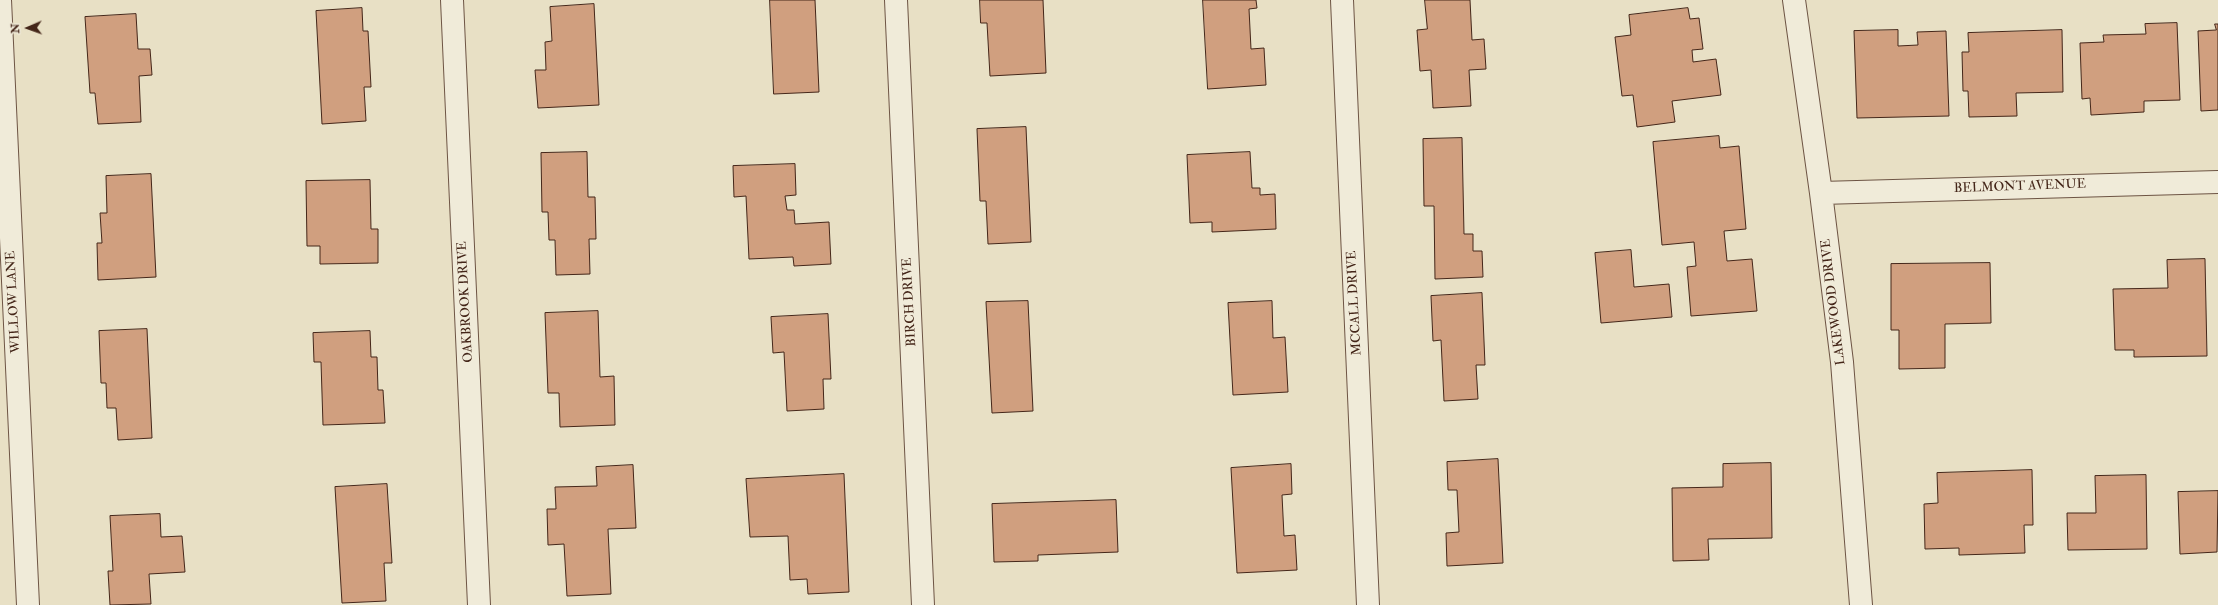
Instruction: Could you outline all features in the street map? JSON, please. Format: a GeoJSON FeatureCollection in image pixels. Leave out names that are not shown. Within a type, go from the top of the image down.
{"type":"FeatureCollection","features":[{"type":"Feature","properties":{"kind":"street","name":"WILLOW LANE"},"geometry":{"type":"LineString","coordinates":[[0,0],[28,605]]}},
{"type":"Feature","properties":{"kind":"street","name":"OAKBROOK DRIVE"},"geometry":{"type":"LineString","coordinates":[[452,0],[479,605]]}},
{"type":"Feature","properties":{"kind":"street","name":"BIRCH DRIVE"},"geometry":{"type":"LineString","coordinates":[[896,0],[923,605]]}},
{"type":"Feature","properties":{"kind":"street","name":"MCCALL DRIVE"},"geometry":{"type":"LineString","coordinates":[[1342,0],[1368,605]]}},
{"type":"Feature","properties":{"kind":"street","name":"LAKEWOOD DRIVE"},"geometry":{"type":"LineString","coordinates":[[1794,0],[1821,192],[1842,362],[1861,605]]}},
{"type":"Feature","properties":{"kind":"street","name":"BELMONT AVENUE"},"geometry":{"type":"LineString","coordinates":[[1821,192],[2218,182]]}},
{"type":"Feature","properties":{"kind":"building"},"geometry":{"type":"Polygon","coordinates":[[[770,0],[815,0],[819,92],[774,94],[770,0]]]}},
{"type":"Feature","properties":{"kind":"building"},"geometry":{"type":"Polygon","coordinates":[[[980,0],[1043,0],[1046,73],[990,76],[987,23],[981,23],[980,0]]]}},
{"type":"Feature","properties":{"kind":"building"},"geometry":{"type":"Polygon","coordinates":[[[1203,0],[1256,0],[1257,8],[1249,9],[1251,49],[1264,48],[1266,85],[1208,89],[1203,0]]]}},
{"type":"Feature","properties":{"kind":"building"},"geometry":{"type":"Polygon","coordinates":[[[1425,0],[1470,0],[1472,40],[1484,39],[1486,69],[1469,70],[1471,106],[1433,108],[1431,70],[1420,71],[1417,30],[1427,29],[1425,0]]]}},
{"type":"Feature","properties":{"kind":"building"},"geometry":{"type":"Polygon","coordinates":[[[594,4],[599,105],[538,108],[535,70],[546,70],[545,42],[552,41],[550,7],[594,4]]]}},
{"type":"Feature","properties":{"kind":"building"},"geometry":{"type":"Polygon","coordinates":[[[362,8],[363,31],[368,31],[371,87],[364,87],[366,121],[322,124],[316,11],[362,8]]]}},
{"type":"Feature","properties":{"kind":"building"},"geometry":{"type":"Polygon","coordinates":[[[1688,8],[1690,19],[1699,18],[1703,49],[1692,50],[1693,62],[1716,59],[1721,95],[1672,101],[1675,122],[1637,127],[1633,95],[1622,96],[1615,37],[1631,35],[1629,15],[1688,8]]]}},
{"type":"Feature","properties":{"kind":"building"},"geometry":{"type":"Polygon","coordinates":[[[136,14],[138,49],[150,49],[152,75],[139,76],[141,122],[98,124],[95,93],[90,93],[85,17],[136,14]]]}},
{"type":"Feature","properties":{"kind":"building"},"geometry":{"type":"Polygon","coordinates":[[[2177,23],[2180,100],[2144,101],[2144,112],[2091,115],[2090,98],[2082,99],[2080,43],[2104,42],[2103,35],[2146,34],[2145,24],[2177,23]]]}},
{"type":"Feature","properties":{"kind":"building"},"geometry":{"type":"Polygon","coordinates":[[[2215,24],[2218,24],[2218,110],[2201,111],[2198,31],[2216,30],[2215,24]]]}},
{"type":"Feature","properties":{"kind":"building"},"geometry":{"type":"Polygon","coordinates":[[[1898,30],[1898,46],[1918,45],[1917,32],[1946,31],[1949,116],[1857,118],[1854,31],[1898,30]]]}},
{"type":"Feature","properties":{"kind":"building"},"geometry":{"type":"Polygon","coordinates":[[[2062,30],[2063,92],[2016,93],[2017,116],[1969,117],[1968,91],[1963,91],[1962,52],[1969,52],[1968,33],[2062,30]]]}},
{"type":"Feature","properties":{"kind":"building"},"geometry":{"type":"Polygon","coordinates":[[[1026,127],[1031,242],[988,244],[986,201],[980,201],[977,129],[1026,127]]]}},
{"type":"Feature","properties":{"kind":"building"},"geometry":{"type":"Polygon","coordinates":[[[1719,136],[1720,148],[1739,146],[1746,229],[1724,231],[1727,261],[1752,259],[1757,311],[1691,316],[1687,267],[1696,266],[1694,242],[1662,245],[1653,142],[1719,136]]]}},
{"type":"Feature","properties":{"kind":"building"},"geometry":{"type":"Polygon","coordinates":[[[1462,138],[1464,234],[1473,234],[1473,251],[1482,251],[1483,277],[1435,279],[1434,206],[1424,206],[1423,139],[1462,138]]]}},
{"type":"Feature","properties":{"kind":"building"},"geometry":{"type":"Polygon","coordinates":[[[587,152],[588,197],[595,197],[596,239],[589,239],[590,274],[556,275],[555,240],[549,240],[548,212],[542,212],[541,153],[587,152]]]}},
{"type":"Feature","properties":{"kind":"building"},"geometry":{"type":"Polygon","coordinates":[[[1250,152],[1252,188],[1260,188],[1260,195],[1275,194],[1276,229],[1212,232],[1212,222],[1190,223],[1187,155],[1250,152]]]}},
{"type":"Feature","properties":{"kind":"building"},"geometry":{"type":"Polygon","coordinates":[[[795,164],[796,195],[785,196],[787,210],[794,210],[795,224],[829,222],[831,264],[794,266],[793,257],[749,259],[746,196],[734,197],[733,166],[795,164]]]}},
{"type":"Feature","properties":{"kind":"building"},"geometry":{"type":"Polygon","coordinates":[[[151,174],[156,277],[98,280],[97,243],[102,243],[100,213],[107,213],[106,176],[151,174]]]}},
{"type":"Feature","properties":{"kind":"building"},"geometry":{"type":"Polygon","coordinates":[[[370,180],[371,229],[378,229],[378,263],[320,264],[320,246],[307,246],[306,181],[370,180]]]}},
{"type":"Feature","properties":{"kind":"building"},"geometry":{"type":"Polygon","coordinates":[[[1631,250],[1634,287],[1669,284],[1672,317],[1601,323],[1595,253],[1631,250]]]}},
{"type":"Feature","properties":{"kind":"building"},"geometry":{"type":"Polygon","coordinates":[[[2205,259],[2207,356],[2134,357],[2134,350],[2115,350],[2113,289],[2168,288],[2167,260],[2205,259]]]}},
{"type":"Feature","properties":{"kind":"building"},"geometry":{"type":"Polygon","coordinates":[[[1990,263],[1991,323],[1945,324],[1945,368],[1899,369],[1899,330],[1891,330],[1891,264],[1990,263]]]}},
{"type":"Feature","properties":{"kind":"building"},"geometry":{"type":"Polygon","coordinates":[[[1482,293],[1485,365],[1476,365],[1478,399],[1444,401],[1441,340],[1433,341],[1431,296],[1482,293]]]}},
{"type":"Feature","properties":{"kind":"building"},"geometry":{"type":"Polygon","coordinates":[[[1028,301],[1033,411],[992,413],[986,302],[1028,301]]]}},
{"type":"Feature","properties":{"kind":"building"},"geometry":{"type":"Polygon","coordinates":[[[1272,301],[1273,338],[1285,337],[1288,392],[1233,395],[1228,303],[1272,301]]]}},
{"type":"Feature","properties":{"kind":"building"},"geometry":{"type":"Polygon","coordinates":[[[598,311],[600,377],[614,376],[615,425],[560,427],[559,393],[548,393],[545,313],[598,311]]]}},
{"type":"Feature","properties":{"kind":"building"},"geometry":{"type":"Polygon","coordinates":[[[828,314],[831,379],[823,379],[824,409],[787,411],[784,352],[773,353],[771,317],[828,314]]]}},
{"type":"Feature","properties":{"kind":"building"},"geometry":{"type":"Polygon","coordinates":[[[147,329],[152,438],[118,440],[116,408],[107,408],[106,383],[101,383],[99,331],[147,329]]]}},
{"type":"Feature","properties":{"kind":"building"},"geometry":{"type":"Polygon","coordinates":[[[370,331],[371,357],[377,357],[378,390],[383,390],[385,423],[323,425],[321,362],[314,362],[313,333],[370,331]]]}},
{"type":"Feature","properties":{"kind":"building"},"geometry":{"type":"Polygon","coordinates":[[[1498,459],[1503,563],[1447,566],[1446,533],[1459,532],[1457,490],[1448,490],[1447,462],[1498,459]]]}},
{"type":"Feature","properties":{"kind":"building"},"geometry":{"type":"Polygon","coordinates":[[[1771,463],[1772,538],[1708,539],[1709,560],[1673,561],[1672,488],[1723,487],[1723,464],[1771,463]]]}},
{"type":"Feature","properties":{"kind":"building"},"geometry":{"type":"Polygon","coordinates":[[[1291,464],[1292,494],[1282,495],[1284,536],[1295,535],[1297,570],[1237,573],[1231,468],[1291,464]]]}},
{"type":"Feature","properties":{"kind":"building"},"geometry":{"type":"Polygon","coordinates":[[[633,465],[636,528],[608,529],[611,594],[567,596],[564,544],[548,545],[547,509],[556,509],[555,487],[597,486],[596,467],[633,465]]]}},
{"type":"Feature","properties":{"kind":"building"},"geometry":{"type":"Polygon","coordinates":[[[2032,470],[2033,525],[2024,525],[2025,553],[1959,555],[1959,548],[1925,549],[1924,504],[1938,503],[1937,473],[2032,470]]]}},
{"type":"Feature","properties":{"kind":"building"},"geometry":{"type":"Polygon","coordinates":[[[844,474],[849,592],[808,594],[807,579],[790,580],[788,536],[750,537],[746,479],[844,474]]]}},
{"type":"Feature","properties":{"kind":"building"},"geometry":{"type":"Polygon","coordinates":[[[2146,475],[2147,549],[2068,550],[2067,513],[2096,513],[2095,476],[2146,475]]]}},
{"type":"Feature","properties":{"kind":"building"},"geometry":{"type":"Polygon","coordinates":[[[387,484],[392,563],[384,563],[386,601],[342,603],[335,487],[387,484]]]}},
{"type":"Feature","properties":{"kind":"building"},"geometry":{"type":"Polygon","coordinates":[[[2218,491],[2217,552],[2180,554],[2178,492],[2218,491]]]}},
{"type":"Feature","properties":{"kind":"building"},"geometry":{"type":"Polygon","coordinates":[[[1116,500],[1118,552],[1038,555],[1038,561],[994,562],[992,504],[1116,500]]]}},
{"type":"Feature","properties":{"kind":"building"},"geometry":{"type":"Polygon","coordinates":[[[160,514],[161,537],[182,536],[185,572],[149,574],[151,604],[110,605],[108,571],[113,571],[110,516],[160,514]]]}}]}
